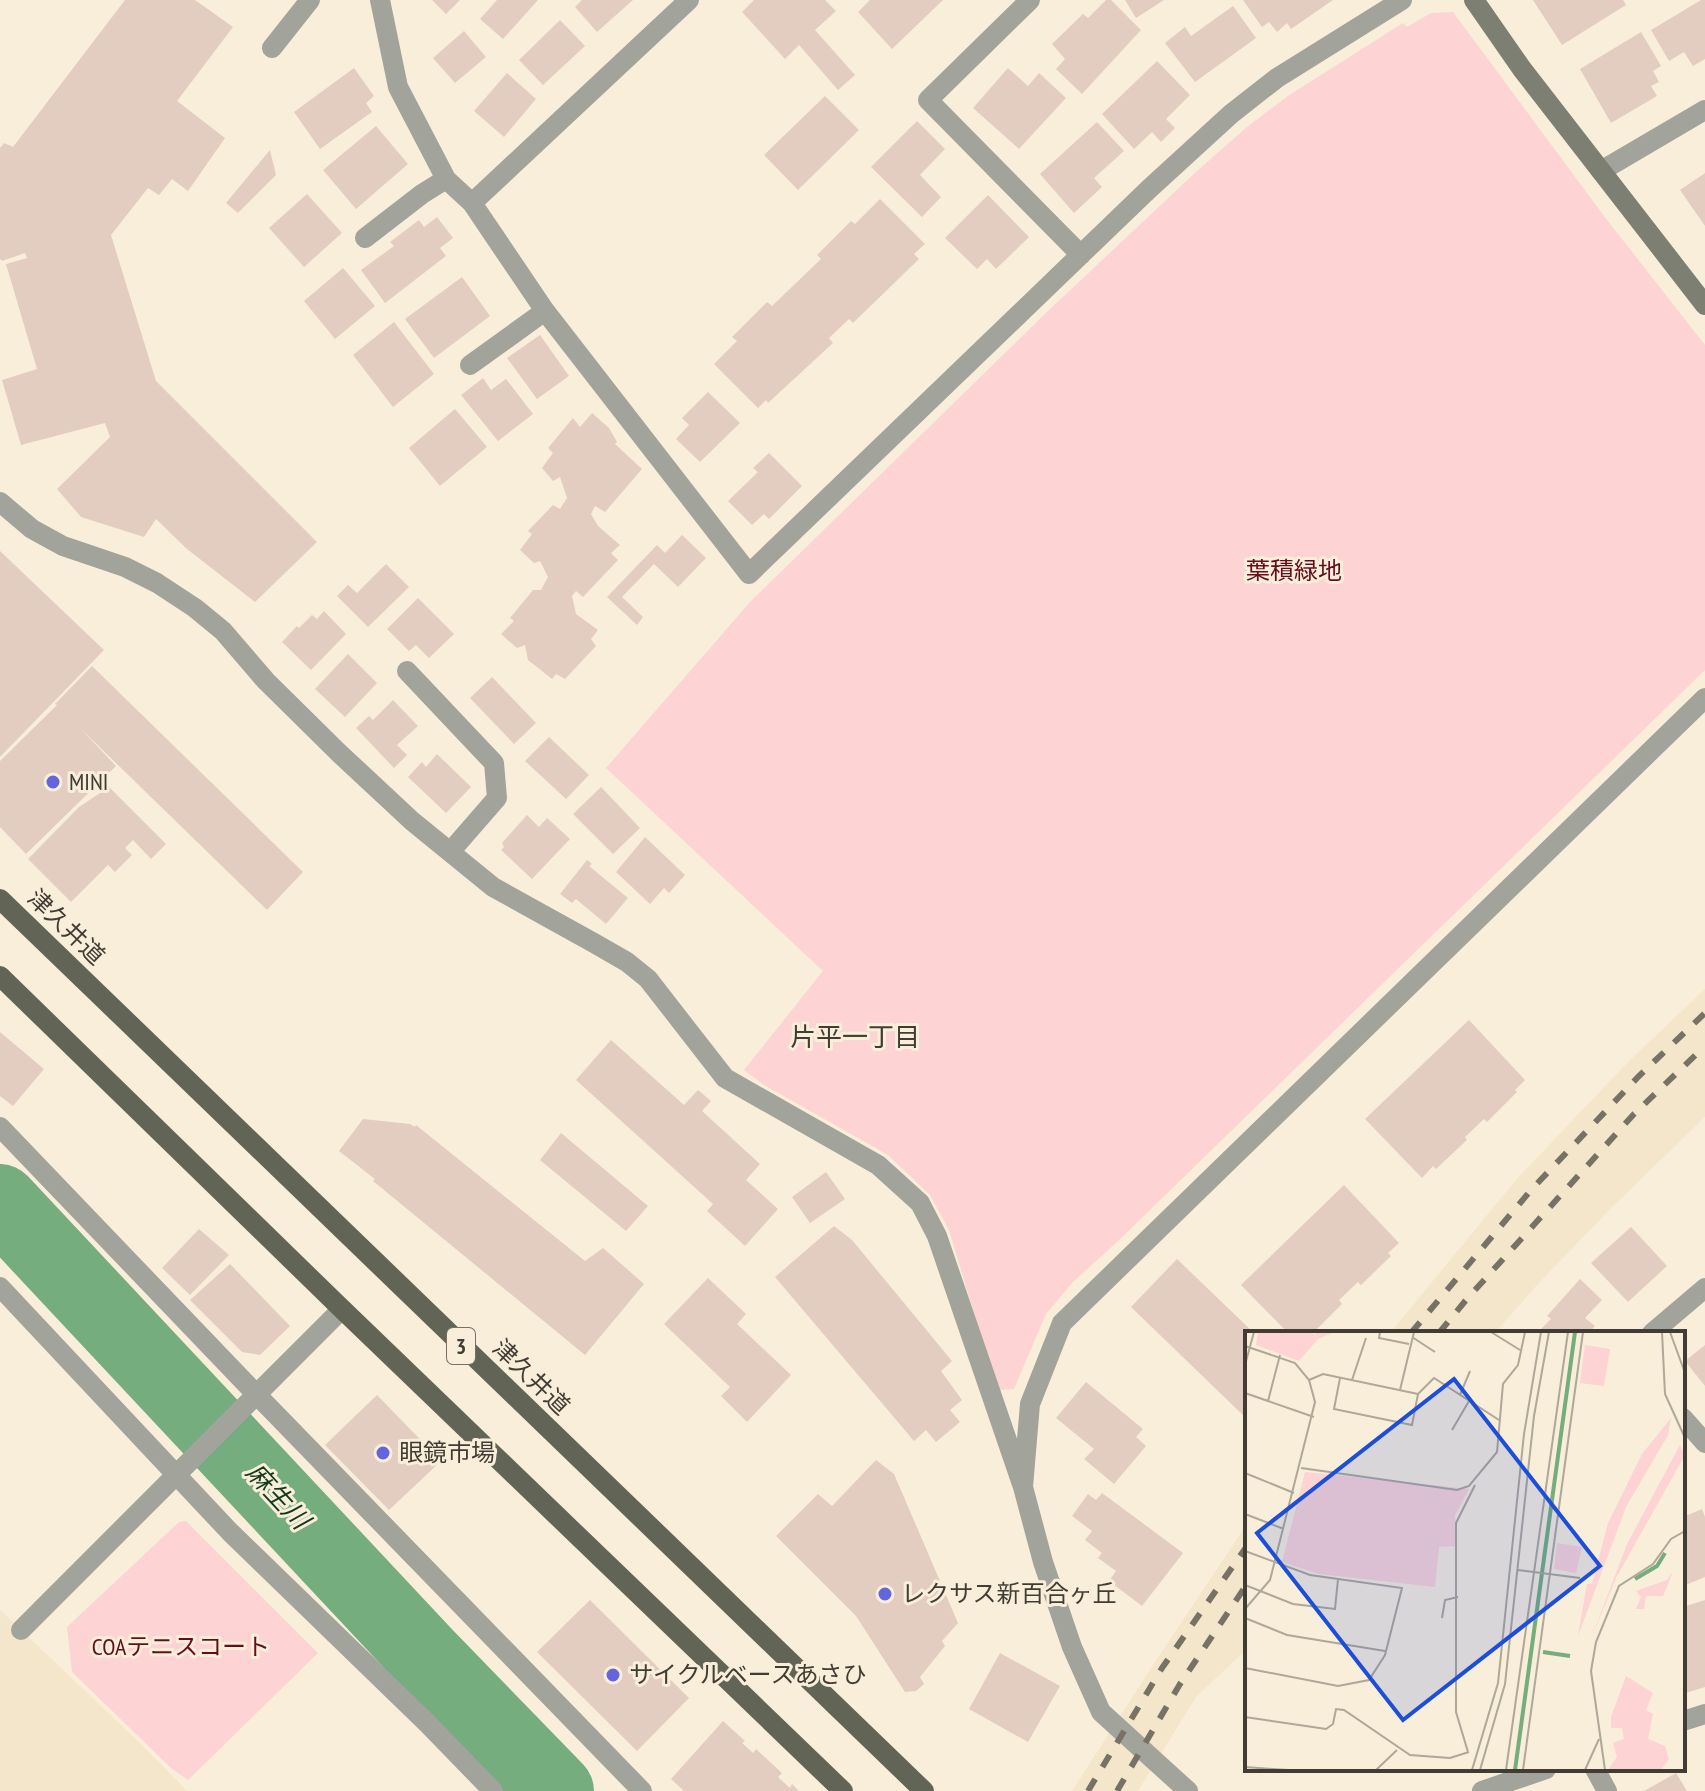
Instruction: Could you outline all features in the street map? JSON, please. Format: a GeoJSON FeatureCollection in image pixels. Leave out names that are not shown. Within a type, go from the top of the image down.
{"type":"FeatureCollection","features":[{"type":"Feature","properties":{"kind":"main road","name":"津久井道"},"geometry":{"type":"LineString","coordinates":[[0,899],[924,1791]]}},
{"type":"Feature","properties":{"kind":"main road","name":"3"},"geometry":{"type":"LineString","coordinates":[[0,976],[843,1791]]}},
{"type":"Feature","properties":{"kind":"street"},"geometry":{"type":"LineString","coordinates":[[272,48],[310,0]]}},
{"type":"Feature","properties":{"kind":"street"},"geometry":{"type":"LineString","coordinates":[[380,0],[398,87],[446,179],[472,203],[545,311],[749,574],[1231,114],[1277,78],[1402,0]]}},
{"type":"Feature","properties":{"kind":"street"},"geometry":{"type":"LineString","coordinates":[[472,203],[689,0]]}},
{"type":"Feature","properties":{"kind":"street"},"geometry":{"type":"LineString","coordinates":[[1030,0],[928,100],[1081,255]]}},
{"type":"Feature","properties":{"kind":"street"},"geometry":{"type":"LineString","coordinates":[[1474,0],[1522,69],[1705,305]]}},
{"type":"Feature","properties":{"kind":"street"},"geometry":{"type":"LineString","coordinates":[[1601,171],[1705,110]]}},
{"type":"Feature","properties":{"kind":"street"},"geometry":{"type":"LineString","coordinates":[[365,238],[446,179]]}},
{"type":"Feature","properties":{"kind":"street"},"geometry":{"type":"LineString","coordinates":[[470,365],[545,311]]}},
{"type":"Feature","properties":{"kind":"street"},"geometry":{"type":"LineString","coordinates":[[0,502],[32,529],[63,546],[125,567],[182,600],[214,623],[266,681],[412,821],[493,887],[627,962],[648,979],[725,1078],[878,1165],[920,1203],[937,1236],[1023,1487],[1043,1562],[1072,1647],[1101,1712],[1188,1791]]}},
{"type":"Feature","properties":{"kind":"street"},"geometry":{"type":"LineString","coordinates":[[407,671],[494,763],[497,798],[450,852]]}},
{"type":"Feature","properties":{"kind":"street"},"geometry":{"type":"LineString","coordinates":[[1023,1487],[1030,1404],[1062,1323],[1705,698]]}},
{"type":"Feature","properties":{"kind":"street"},"geometry":{"type":"LineString","coordinates":[[0,1127],[249,1401],[642,1791]]}},
{"type":"Feature","properties":{"kind":"street"},"geometry":{"type":"LineString","coordinates":[[0,1287],[184,1467],[230,1532],[493,1791]]}},
{"type":"Feature","properties":{"kind":"street"},"geometry":{"type":"LineString","coordinates":[[1654,1331],[1705,1288]]}},
{"type":"Feature","properties":{"kind":"street"},"geometry":{"type":"LineString","coordinates":[[21,1630],[342,1309]]}},
{"type":"Feature","properties":{"kind":"street"},"geometry":{"type":"LineString","coordinates":[[1685,1420],[1705,1443]]}},
{"type":"Feature","properties":{"kind":"street"},"geometry":{"type":"LineString","coordinates":[[1685,1720],[1705,1714]]}},
{"type":"Feature","properties":{"kind":"street"},"geometry":{"type":"LineString","coordinates":[[1482,1791],[1512,1774],[1532,1771]]}},
{"type":"Feature","properties":{"kind":"street"},"geometry":{"type":"LineString","coordinates":[[1596,1771],[1607,1791]]}},
{"type":"Feature","properties":{"kind":"shaded area"},"geometry":{"type":"Polygon","coordinates":[[[1705,989],[1705,1117],[1612,1207],[1497,1331],[1392,1331],[1516,1180],[1628,1062],[1705,989]]]}},
{"type":"Feature","properties":{"kind":"shaded area"},"geometry":{"type":"Polygon","coordinates":[[[1245,1527],[1245,1651],[1196,1697],[1138,1791],[1072,1791],[1245,1527]]]}},
{"type":"Feature","properties":{"kind":"shaded area"},"geometry":{"type":"Polygon","coordinates":[[[0,1610],[141,1744],[187,1791],[0,1791],[0,1610]]]}},
{"type":"Feature","properties":{"kind":"green space","name":"葉積緑地"},"geometry":{"type":"Polygon","coordinates":[[[1453,12],[1604,216],[1705,345],[1705,670],[1073,1282],[1046,1314],[1014,1389],[997,1390],[949,1230],[930,1195],[888,1155],[764,1085],[744,1070],[823,971],[606,768],[750,602],[1048,311],[1197,171],[1288,96],[1403,23],[1407,27],[1431,13],[1453,12]]]}},
{"type":"Feature","properties":{"kind":"green space","name":"COAテニスコート"},"geometry":{"type":"Polygon","coordinates":[[[186,1521],[318,1653],[188,1780],[171,1768],[72,1672],[67,1627],[179,1522],[186,1521]]]}},
{"type":"Feature","properties":{"kind":"building"},"geometry":{"type":"Polygon","coordinates":[[[125,0],[195,0],[233,27],[177,101],[225,138],[188,191],[172,179],[159,195],[148,188],[111,235],[156,381],[317,542],[255,602],[187,549],[156,519],[144,537],[81,517],[57,489],[110,437],[105,423],[21,445],[2,380],[37,369],[6,264],[27,258],[25,253],[2,261],[0,259],[0,148],[4,143],[13,147],[125,0]]]}},
{"type":"Feature","properties":{"kind":"building"},"geometry":{"type":"Polygon","coordinates":[[[432,0],[460,0],[446,14],[432,0]]]}},
{"type":"Feature","properties":{"kind":"building"},"geometry":{"type":"Polygon","coordinates":[[[497,0],[538,0],[503,39],[480,19],[497,0]]]}},
{"type":"Feature","properties":{"kind":"building"},"geometry":{"type":"Polygon","coordinates":[[[582,0],[633,0],[597,32],[575,7],[582,0]]]}},
{"type":"Feature","properties":{"kind":"building"},"geometry":{"type":"Polygon","coordinates":[[[754,0],[825,0],[836,11],[815,30],[855,75],[838,90],[799,45],[785,59],[742,12],[754,0]]]}},
{"type":"Feature","properties":{"kind":"building"},"geometry":{"type":"Polygon","coordinates":[[[870,0],[943,0],[892,49],[858,12],[870,0]]]}},
{"type":"Feature","properties":{"kind":"building"},"geometry":{"type":"Polygon","coordinates":[[[1106,0],[1111,0],[1141,30],[1082,94],[1056,69],[1065,59],[1052,44],[1083,14],[1088,18],[1106,0]]]}},
{"type":"Feature","properties":{"kind":"building"},"geometry":{"type":"Polygon","coordinates":[[[1125,0],[1164,0],[1136,18],[1125,0]]]}},
{"type":"Feature","properties":{"kind":"building"},"geometry":{"type":"Polygon","coordinates":[[[1243,0],[1333,0],[1291,29],[1287,23],[1277,32],[1269,22],[1262,27],[1243,0]]]}},
{"type":"Feature","properties":{"kind":"building"},"geometry":{"type":"Polygon","coordinates":[[[1533,0],[1623,0],[1626,5],[1562,45],[1533,0]]]}},
{"type":"Feature","properties":{"kind":"building"},"geometry":{"type":"Polygon","coordinates":[[[1705,0],[1705,59],[1693,66],[1684,52],[1669,61],[1651,30],[1705,0]]]}},
{"type":"Feature","properties":{"kind":"building"},"geometry":{"type":"Polygon","coordinates":[[[1233,6],[1256,38],[1195,82],[1165,43],[1185,27],[1191,36],[1233,6]]]}},
{"type":"Feature","properties":{"kind":"building"},"geometry":{"type":"Polygon","coordinates":[[[560,20],[585,46],[543,85],[519,60],[560,20]]]}},
{"type":"Feature","properties":{"kind":"building"},"geometry":{"type":"Polygon","coordinates":[[[464,31],[486,57],[455,83],[433,58],[464,31]]]}},
{"type":"Feature","properties":{"kind":"building"},"geometry":{"type":"Polygon","coordinates":[[[1641,32],[1661,66],[1653,71],[1659,82],[1651,86],[1657,96],[1611,123],[1580,69],[1641,32]]]}},
{"type":"Feature","properties":{"kind":"building"},"geometry":{"type":"Polygon","coordinates":[[[1157,61],[1190,95],[1166,119],[1175,128],[1161,142],[1152,132],[1134,149],[1102,114],[1157,61]]]}},
{"type":"Feature","properties":{"kind":"building"},"geometry":{"type":"Polygon","coordinates":[[[354,68],[374,96],[366,103],[372,112],[320,149],[294,112],[354,68]]]}},
{"type":"Feature","properties":{"kind":"building"},"geometry":{"type":"Polygon","coordinates":[[[1008,68],[1028,86],[1039,73],[1066,98],[1019,149],[973,108],[1008,68]]]}},
{"type":"Feature","properties":{"kind":"building"},"geometry":{"type":"Polygon","coordinates":[[[507,73],[536,99],[504,137],[474,111],[507,73]]]}},
{"type":"Feature","properties":{"kind":"building"},"geometry":{"type":"Polygon","coordinates":[[[825,96],[859,130],[798,190],[764,155],[825,96]]]}},
{"type":"Feature","properties":{"kind":"building"},"geometry":{"type":"Polygon","coordinates":[[[917,121],[945,149],[920,175],[941,197],[922,217],[871,167],[917,121]]]}},
{"type":"Feature","properties":{"kind":"building"},"geometry":{"type":"Polygon","coordinates":[[[1097,122],[1124,151],[1094,178],[1102,187],[1074,213],[1040,174],[1097,122]]]}},
{"type":"Feature","properties":{"kind":"building"},"geometry":{"type":"Polygon","coordinates":[[[376,126],[408,164],[356,209],[323,170],[376,126]]]}},
{"type":"Feature","properties":{"kind":"building"},"geometry":{"type":"Polygon","coordinates":[[[270,150],[276,175],[238,213],[226,203],[270,150]]]}},
{"type":"Feature","properties":{"kind":"building"},"geometry":{"type":"Polygon","coordinates":[[[1705,173],[1705,226],[1680,190],[1705,173]]]}},
{"type":"Feature","properties":{"kind":"building"},"geometry":{"type":"Polygon","coordinates":[[[307,194],[342,233],[304,267],[269,228],[307,194]]]}},
{"type":"Feature","properties":{"kind":"building"},"geometry":{"type":"Polygon","coordinates":[[[988,195],[1029,237],[996,269],[987,259],[977,269],[945,238],[988,195]]]}},
{"type":"Feature","properties":{"kind":"building"},"geometry":{"type":"Polygon","coordinates":[[[880,199],[925,244],[914,254],[919,259],[853,323],[849,319],[829,338],[833,343],[768,403],[766,400],[758,408],[714,364],[737,341],[732,337],[767,302],[772,306],[821,259],[817,255],[851,221],[855,224],[880,199]]]}},
{"type":"Feature","properties":{"kind":"building"},"geometry":{"type":"Polygon","coordinates":[[[437,217],[453,238],[440,248],[446,256],[385,303],[361,270],[394,246],[390,242],[419,220],[424,227],[437,217]]]}},
{"type":"Feature","properties":{"kind":"building"},"geometry":{"type":"Polygon","coordinates":[[[343,268],[375,306],[335,339],[304,301],[343,268]]]}},
{"type":"Feature","properties":{"kind":"building"},"geometry":{"type":"Polygon","coordinates":[[[462,277],[490,316],[434,358],[405,319],[462,277]]]}},
{"type":"Feature","properties":{"kind":"building"},"geometry":{"type":"Polygon","coordinates":[[[394,322],[434,374],[393,407],[353,355],[394,322]]]}},
{"type":"Feature","properties":{"kind":"building"},"geometry":{"type":"Polygon","coordinates":[[[540,335],[569,376],[537,399],[507,358],[540,335]]]}},
{"type":"Feature","properties":{"kind":"building"},"geometry":{"type":"Polygon","coordinates":[[[483,378],[491,390],[506,379],[533,414],[498,441],[461,395],[483,378]]]}},
{"type":"Feature","properties":{"kind":"building"},"geometry":{"type":"Polygon","coordinates":[[[708,392],[740,423],[700,462],[676,439],[689,425],[682,418],[708,392]]]}},
{"type":"Feature","properties":{"kind":"building"},"geometry":{"type":"Polygon","coordinates":[[[455,409],[487,447],[440,486],[409,448],[455,409]]]}},
{"type":"Feature","properties":{"kind":"building"},"geometry":{"type":"Polygon","coordinates":[[[592,413],[609,428],[617,442],[615,444],[642,469],[605,512],[595,506],[591,514],[598,526],[620,545],[611,553],[618,560],[583,597],[576,591],[572,596],[576,614],[598,630],[591,639],[596,646],[565,679],[556,674],[552,679],[528,660],[525,645],[517,648],[501,634],[514,621],[510,618],[533,590],[541,590],[548,577],[540,561],[534,563],[520,550],[532,534],[528,531],[553,505],[560,509],[567,498],[560,477],[553,481],[542,468],[553,453],[548,448],[573,418],[580,427],[592,413]]]}},
{"type":"Feature","properties":{"kind":"building"},"geometry":{"type":"Polygon","coordinates":[[[769,453],[802,486],[769,519],[764,514],[752,525],[728,501],[758,472],[753,468],[769,453]]]}},
{"type":"Feature","properties":{"kind":"building"},"geometry":{"type":"Polygon","coordinates":[[[682,535],[706,558],[678,587],[654,564],[622,597],[643,617],[637,625],[607,597],[657,545],[665,553],[682,535]]]}},
{"type":"Feature","properties":{"kind":"building"},"geometry":{"type":"Polygon","coordinates":[[[0,551],[104,650],[0,757],[0,551]]]}},
{"type":"Feature","properties":{"kind":"building"},"geometry":{"type":"Polygon","coordinates":[[[386,564],[409,587],[368,627],[337,596],[348,585],[357,593],[386,564]]]}},
{"type":"Feature","properties":{"kind":"building"},"geometry":{"type":"Polygon","coordinates":[[[418,598],[454,634],[429,658],[416,645],[409,651],[387,629],[418,598]]]}},
{"type":"Feature","properties":{"kind":"building"},"geometry":{"type":"Polygon","coordinates":[[[324,611],[346,634],[311,670],[282,642],[297,626],[299,628],[312,615],[317,619],[324,611]]]}},
{"type":"Feature","properties":{"kind":"building"},"geometry":{"type":"Polygon","coordinates":[[[348,654],[377,683],[345,717],[315,689],[348,654]]]}},
{"type":"Feature","properties":{"kind":"building"},"geometry":{"type":"Polygon","coordinates":[[[92,666],[303,872],[267,910],[81,729],[116,766],[26,854],[0,827],[0,761],[92,666]]]}},
{"type":"Feature","properties":{"kind":"building"},"geometry":{"type":"Polygon","coordinates":[[[492,677],[536,723],[514,744],[470,698],[492,677]]]}},
{"type":"Feature","properties":{"kind":"building"},"geometry":{"type":"Polygon","coordinates":[[[393,700],[418,726],[397,745],[407,755],[394,768],[356,728],[369,716],[373,720],[393,700]]]}},
{"type":"Feature","properties":{"kind":"building"},"geometry":{"type":"Polygon","coordinates":[[[549,737],[589,775],[566,799],[525,761],[549,737]]]}},
{"type":"Feature","properties":{"kind":"building"},"geometry":{"type":"Polygon","coordinates":[[[437,754],[471,787],[446,813],[408,777],[422,762],[426,767],[437,754]]]}},
{"type":"Feature","properties":{"kind":"building"},"geometry":{"type":"Polygon","coordinates":[[[109,787],[166,844],[151,859],[133,840],[125,848],[132,855],[115,872],[108,865],[71,902],[28,859],[79,807],[109,787]]]}},
{"type":"Feature","properties":{"kind":"building"},"geometry":{"type":"Polygon","coordinates":[[[601,787],[640,828],[613,854],[573,814],[601,787]]]}},
{"type":"Feature","properties":{"kind":"building"},"geometry":{"type":"Polygon","coordinates":[[[527,815],[539,827],[547,818],[570,839],[532,879],[501,850],[504,847],[502,843],[527,815]]]}},
{"type":"Feature","properties":{"kind":"building"},"geometry":{"type":"Polygon","coordinates":[[[645,837],[685,875],[669,893],[664,888],[650,904],[616,872],[645,837]]]}},
{"type":"Feature","properties":{"kind":"building"},"geometry":{"type":"Polygon","coordinates":[[[587,860],[592,864],[589,866],[628,898],[606,924],[576,899],[572,903],[560,894],[587,860]]]}},
{"type":"Feature","properties":{"kind":"building"},"geometry":{"type":"Polygon","coordinates":[[[1469,1020],[1525,1080],[1487,1122],[1484,1119],[1465,1137],[1467,1140],[1422,1178],[1365,1119],[1469,1020]]]}},
{"type":"Feature","properties":{"kind":"building"},"geometry":{"type":"Polygon","coordinates":[[[0,1032],[44,1069],[13,1106],[0,1096],[0,1032]]]}},
{"type":"Feature","properties":{"kind":"building"},"geometry":{"type":"Polygon","coordinates":[[[611,1040],[684,1105],[698,1090],[711,1101],[702,1111],[760,1164],[746,1180],[778,1209],[745,1246],[707,1211],[713,1204],[576,1080],[611,1040]]]}},
{"type":"Feature","properties":{"kind":"building"},"geometry":{"type":"Polygon","coordinates":[[[363,1119],[416,1125],[585,1261],[603,1248],[644,1284],[585,1355],[339,1151],[363,1119]]]}},
{"type":"Feature","properties":{"kind":"building"},"geometry":{"type":"Polygon","coordinates":[[[561,1133],[648,1206],[626,1231],[540,1160],[561,1133]]]}},
{"type":"Feature","properties":{"kind":"building"},"geometry":{"type":"Polygon","coordinates":[[[826,1172],[845,1199],[810,1223],[792,1197],[826,1172]]]}},
{"type":"Feature","properties":{"kind":"building"},"geometry":{"type":"Polygon","coordinates":[[[1344,1185],[1399,1243],[1388,1253],[1391,1256],[1361,1285],[1358,1282],[1339,1300],[1342,1304],[1315,1331],[1286,1331],[1241,1285],[1344,1185]]]}},
{"type":"Feature","properties":{"kind":"building"},"geometry":{"type":"Polygon","coordinates":[[[834,1226],[852,1240],[952,1361],[941,1371],[962,1400],[950,1410],[960,1422],[936,1442],[926,1430],[914,1441],[775,1277],[834,1226]]]}},
{"type":"Feature","properties":{"kind":"building"},"geometry":{"type":"Polygon","coordinates":[[[1631,1227],[1667,1266],[1628,1302],[1591,1263],[1631,1227]]]}},
{"type":"Feature","properties":{"kind":"building"},"geometry":{"type":"Polygon","coordinates":[[[199,1229],[229,1255],[190,1295],[162,1268],[199,1229]]]}},
{"type":"Feature","properties":{"kind":"building"},"geometry":{"type":"Polygon","coordinates":[[[1177,1259],[1252,1331],[1245,1331],[1245,1417],[1131,1307],[1177,1259]]]}},
{"type":"Feature","properties":{"kind":"building"},"geometry":{"type":"Polygon","coordinates":[[[230,1264],[290,1326],[260,1355],[242,1352],[190,1300],[230,1264]]]}},
{"type":"Feature","properties":{"kind":"building"},"geometry":{"type":"Polygon","coordinates":[[[708,1278],[746,1314],[737,1324],[791,1375],[747,1422],[721,1396],[730,1387],[664,1324],[708,1278]]]}},
{"type":"Feature","properties":{"kind":"building"},"geometry":{"type":"Polygon","coordinates":[[[1580,1279],[1602,1300],[1585,1318],[1595,1326],[1591,1331],[1539,1331],[1551,1319],[1547,1316],[1580,1279]]]}},
{"type":"Feature","properties":{"kind":"building"},"geometry":{"type":"Polygon","coordinates":[[[1705,1345],[1705,1386],[1685,1361],[1705,1345]]]}},
{"type":"Feature","properties":{"kind":"building"},"geometry":{"type":"Polygon","coordinates":[[[1086,1382],[1143,1429],[1136,1437],[1146,1446],[1114,1484],[1084,1459],[1094,1449],[1056,1418],[1086,1382]]]}},
{"type":"Feature","properties":{"kind":"building","name":"眼鏡市場"},"geometry":{"type":"Polygon","coordinates":[[[377,1395],[441,1461],[389,1510],[325,1445],[377,1395]]]}},
{"type":"Feature","properties":{"kind":"building"},"geometry":{"type":"Polygon","coordinates":[[[876,1460],[894,1474],[958,1623],[942,1641],[945,1646],[920,1677],[924,1684],[916,1691],[905,1692],[856,1616],[776,1536],[818,1494],[832,1506],[876,1460]]]}},
{"type":"Feature","properties":{"kind":"building"},"geometry":{"type":"Polygon","coordinates":[[[1102,1493],[1183,1553],[1142,1606],[1109,1581],[1116,1571],[1098,1558],[1102,1553],[1085,1540],[1092,1531],[1072,1516],[1088,1494],[1096,1500],[1102,1493]]]}},
{"type":"Feature","properties":{"kind":"building"},"geometry":{"type":"Polygon","coordinates":[[[1702,1509],[1705,1517],[1705,1577],[1685,1585],[1685,1516],[1702,1509]]]}},
{"type":"Feature","properties":{"kind":"building","name":"サイクルベースあさひ"},"geometry":{"type":"Polygon","coordinates":[[[590,1600],[689,1698],[637,1751],[537,1652],[590,1600]]]}},
{"type":"Feature","properties":{"kind":"building"},"geometry":{"type":"Polygon","coordinates":[[[1705,1600],[1705,1687],[1685,1693],[1686,1629],[1685,1606],[1705,1600]]]}},
{"type":"Feature","properties":{"kind":"building"},"geometry":{"type":"Polygon","coordinates":[[[1000,1653],[1060,1686],[1028,1742],[969,1709],[1000,1653]]]}},
{"type":"Feature","properties":{"kind":"building"},"geometry":{"type":"Polygon","coordinates":[[[723,1721],[753,1753],[756,1749],[782,1773],[778,1777],[790,1788],[792,1784],[799,1791],[684,1791],[671,1779],[723,1721]]]}},
{"type":"Feature","properties":{"kind":"building"},"geometry":{"type":"Polygon","coordinates":[[[1676,1773],[1687,1791],[1644,1791],[1676,1773]]]}},
{"type":"Feature","properties":{"kind":"waterway","name":"麻生川"},"geometry":{"type":"LineString","coordinates":[[0,1202],[425,1656],[556,1791]]}},
{"type":"Feature","properties":{"kind":"railway"},"geometry":{"type":"LineString","coordinates":[[1413,1331],[1531,1190],[1638,1077],[1705,1013]]}},
{"type":"Feature","properties":{"kind":"railway"},"geometry":{"type":"LineString","coordinates":[[1441,1331],[1634,1114],[1705,1046]]}},
{"type":"Feature","properties":{"kind":"railway"},"geometry":{"type":"LineString","coordinates":[[1088,1791],[1162,1668],[1245,1549]]}},
{"type":"Feature","properties":{"kind":"railway"},"geometry":{"type":"LineString","coordinates":[[1117,1791],[1180,1684],[1245,1587]]}},
{"type":"Feature","properties":{"kind":"place","name":"MINI"},"geometry":{"type":"Point","coordinates":[53,782]}},
{"type":"Feature","properties":{"kind":"place","name":"眼鏡市場"},"geometry":{"type":"Point","coordinates":[383,1453]}},
{"type":"Feature","properties":{"kind":"place","name":"レクサス新百合ヶ丘"},"geometry":{"type":"Point","coordinates":[885,1594]}},
{"type":"Feature","properties":{"kind":"place","name":"サイクルベースあさひ"},"geometry":{"type":"Point","coordinates":[613,1675]}},
{"type":"Feature","properties":{"kind":"district","name":"片平一丁目"},"geometry":{"type":"Point","coordinates":[855,1037]}}]}
